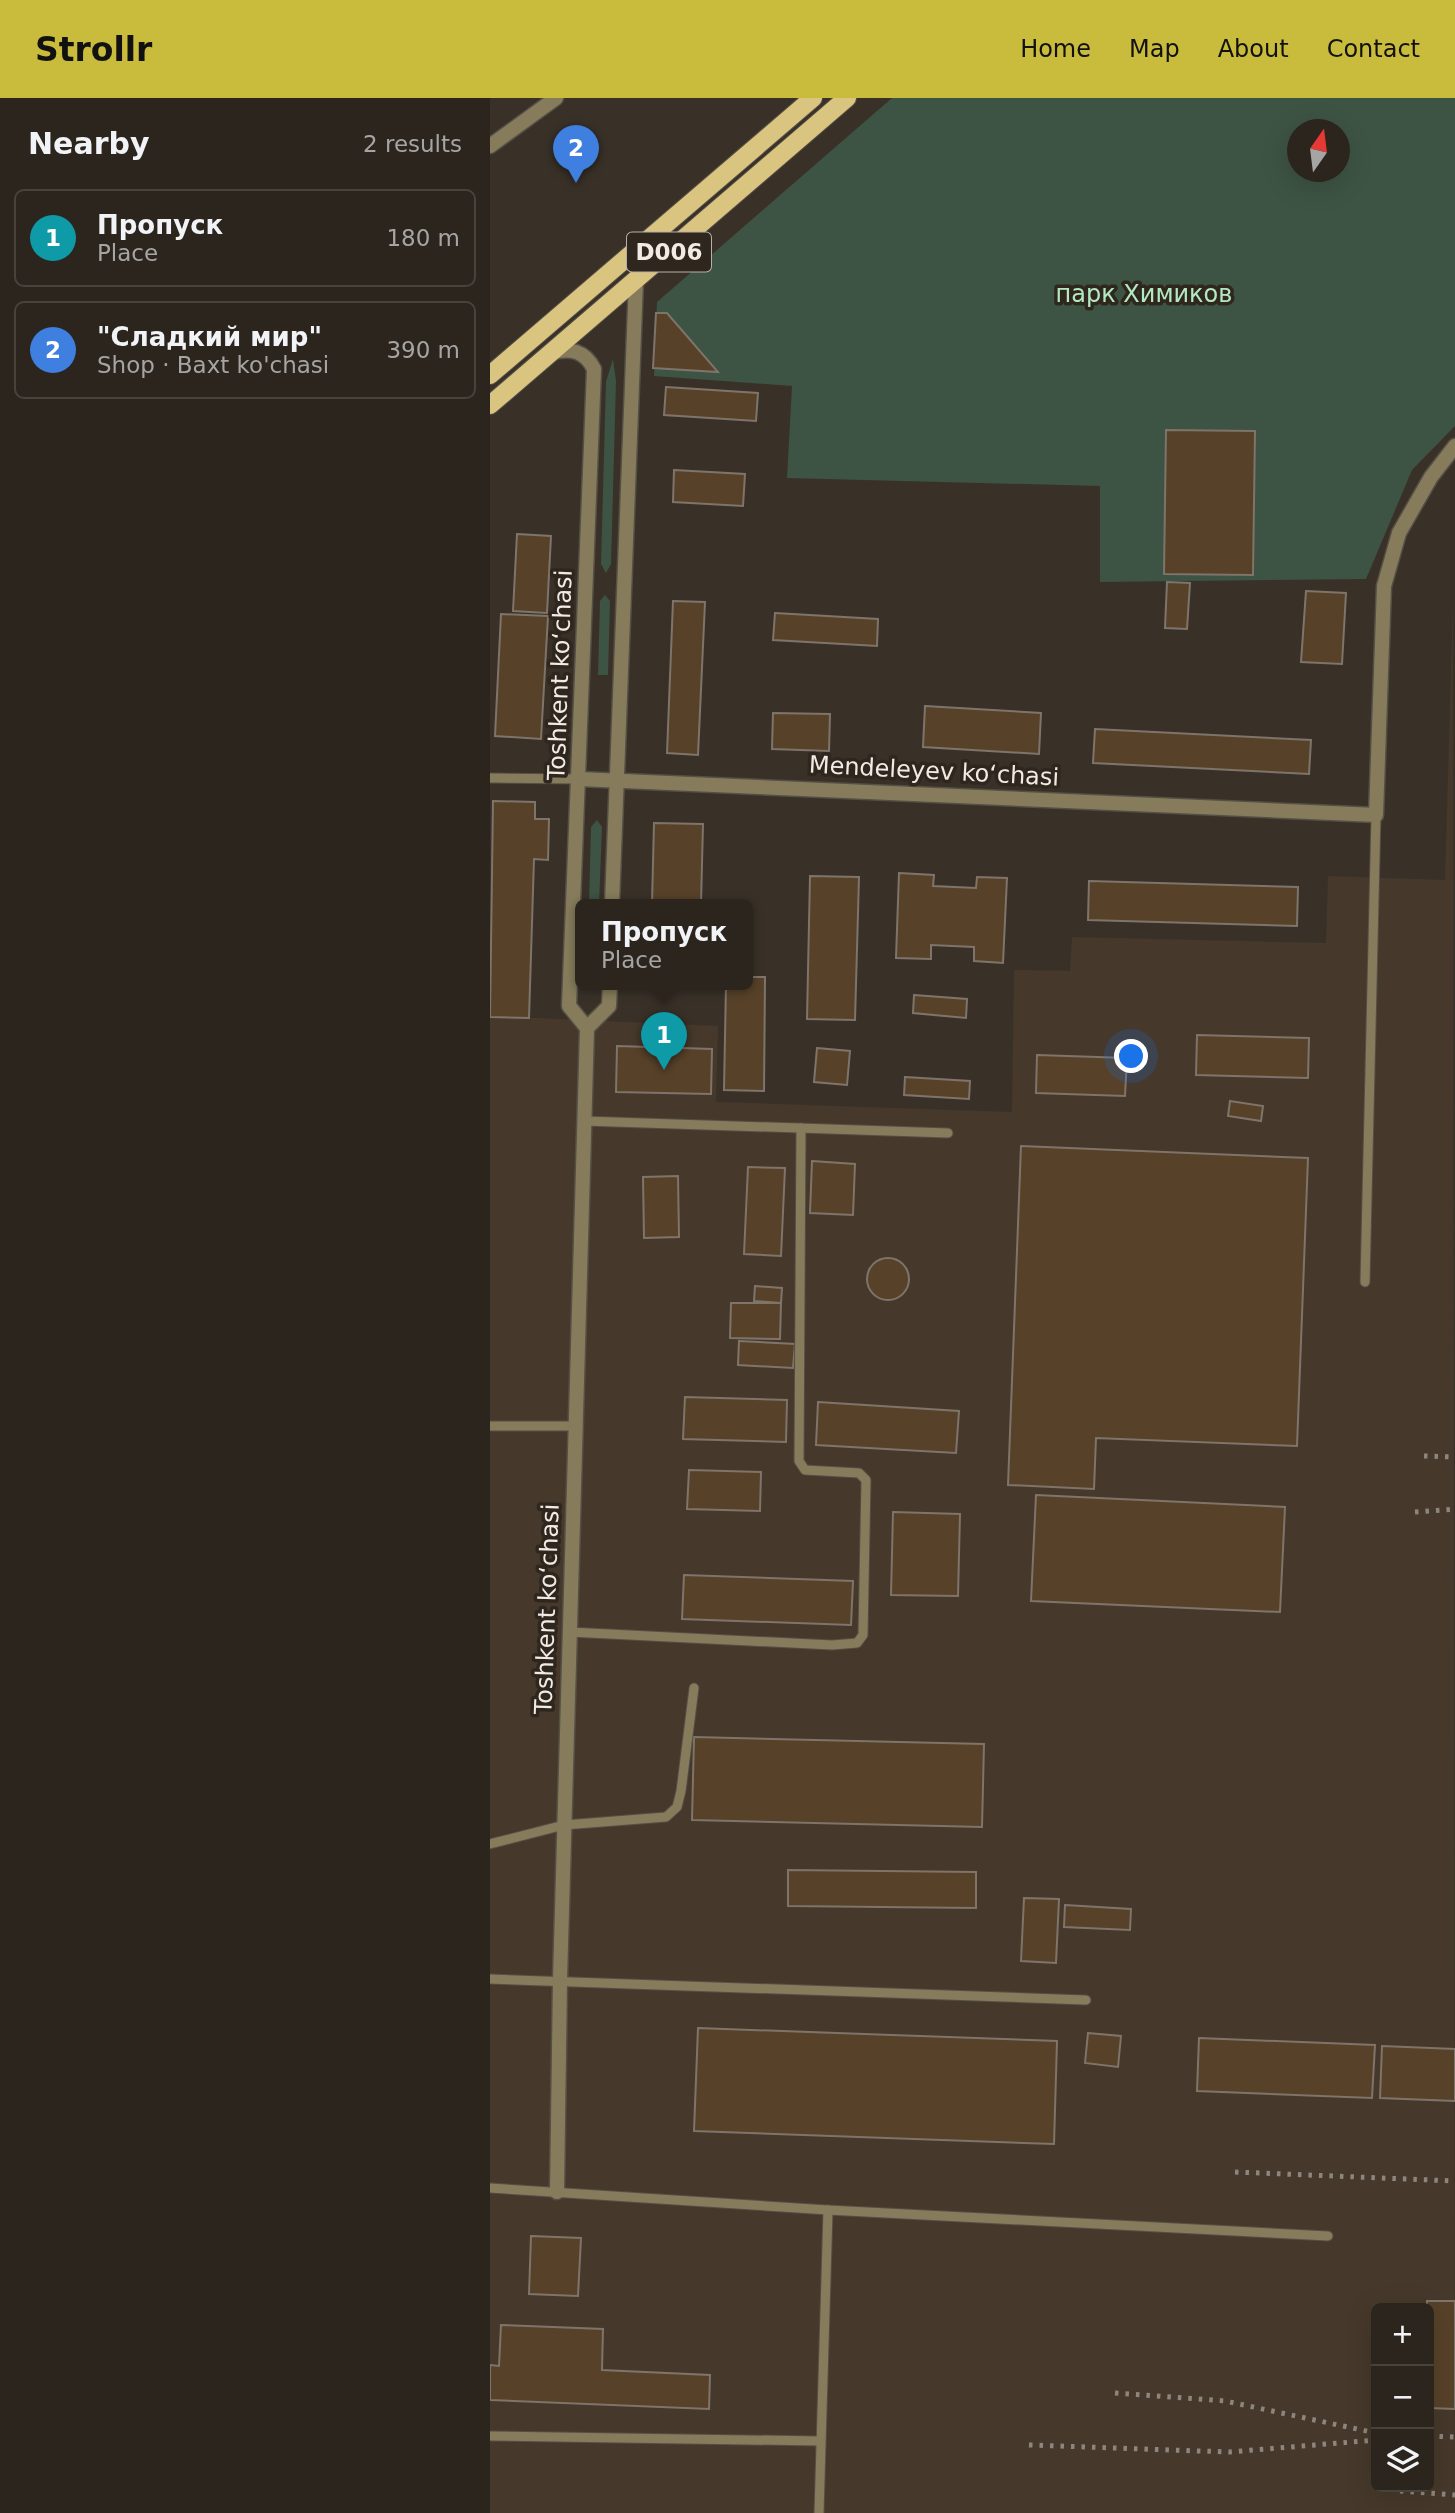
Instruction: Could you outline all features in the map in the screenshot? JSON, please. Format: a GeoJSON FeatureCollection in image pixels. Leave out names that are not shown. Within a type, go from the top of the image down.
{"type":"FeatureCollection","features":[{"type":"Feature","properties":{"kind":"main road","name":"D006"},"geometry":{"type":"LineString","coordinates":[[490,375],[813,98]]}},
{"type":"Feature","properties":{"kind":"main road","name":"D006"},"geometry":{"type":"LineString","coordinates":[[490,405],[847,98]]}},
{"type":"Feature","properties":{"kind":"street"},"geometry":{"type":"LineString","coordinates":[[490,146],[556,98]]}},
{"type":"Feature","properties":{"kind":"street"},"geometry":{"type":"LineString","coordinates":[[612,899],[636,281]]}},
{"type":"Feature","properties":{"kind":"street","name":"Toshkent ko‘chasi"},"geometry":{"type":"LineString","coordinates":[[551,353],[576,351],[594,369],[569,1006],[587,1028],[560,1980],[557,2192]]}},
{"type":"Feature","properties":{"kind":"street"},"geometry":{"type":"LineString","coordinates":[[1376,815],[1384,586],[1399,533],[1431,477],[1455,446]]}},
{"type":"Feature","properties":{"kind":"street","name":"Mendeleyev ko‘chasi"},"geometry":{"type":"LineString","coordinates":[[579,779],[1376,815]]}},
{"type":"Feature","properties":{"kind":"street"},"geometry":{"type":"LineString","coordinates":[[587,1028],[609,1006],[610,990]]}},
{"type":"Feature","properties":{"kind":"lane","name":"Mendeleyev ko‘chasi"},"geometry":{"type":"LineString","coordinates":[[490,778],[579,779]]}},
{"type":"Feature","properties":{"kind":"lane"},"geometry":{"type":"LineString","coordinates":[[1365,1282],[1376,815]]}},
{"type":"Feature","properties":{"kind":"lane"},"geometry":{"type":"LineString","coordinates":[[584,1121],[948,1133]]}},
{"type":"Feature","properties":{"kind":"lane"},"geometry":{"type":"LineString","coordinates":[[569,1632],[832,1645],[857,1643],[863,1636],[866,1480],[859,1474],[805,1470],[799,1461],[801,1128]]}},
{"type":"Feature","properties":{"kind":"lane"},"geometry":{"type":"LineString","coordinates":[[490,1426],[576,1426]]}},
{"type":"Feature","properties":{"kind":"lane"},"geometry":{"type":"LineString","coordinates":[[490,1844],[564,1825],[666,1817],[677,1807],[694,1688]]}},
{"type":"Feature","properties":{"kind":"lane"},"geometry":{"type":"LineString","coordinates":[[490,1979],[1086,2000]]}},
{"type":"Feature","properties":{"kind":"lane"},"geometry":{"type":"LineString","coordinates":[[490,2188],[828,2210],[1328,2236]]}},
{"type":"Feature","properties":{"kind":"lane"},"geometry":{"type":"LineString","coordinates":[[819,2513],[828,2210]]}},
{"type":"Feature","properties":{"kind":"lane"},"geometry":{"type":"LineString","coordinates":[[490,2436],[820,2441]]}},
{"type":"Feature","properties":{"kind":"shaded area"},"geometry":{"type":"Polygon","coordinates":[[[1453,601],[1455,2513],[490,2513],[490,1016],[718,1026],[716,1102],[1012,1112],[1014,970],[1070,971],[1072,937],[1326,943],[1328,876],[1445,880],[1453,601]]]}},
{"type":"Feature","properties":{"kind":"green space","name":"парк Химиков"},"geometry":{"type":"Polygon","coordinates":[[[892,98],[1455,98],[1455,426],[1412,470],[1366,579],[1100,582],[1100,486],[787,478],[792,386],[654,376],[657,302],[892,98]]]}},
{"type":"Feature","properties":{"kind":"green space"},"geometry":{"type":"Polygon","coordinates":[[[613,359],[616,381],[611,564],[606,573],[601,564],[606,382],[613,359]]]}},
{"type":"Feature","properties":{"kind":"green space"},"geometry":{"type":"Polygon","coordinates":[[[605,595],[610,601],[608,675],[598,675],[600,601],[605,595]]]}},
{"type":"Feature","properties":{"kind":"green space"},"geometry":{"type":"Polygon","coordinates":[[[597,820],[602,827],[599,899],[589,899],[591,827],[597,820]]]}},
{"type":"Feature","properties":{"kind":"building"},"geometry":{"type":"Polygon","coordinates":[[[656,313],[667,313],[718,372],[653,368],[656,313]]]}},
{"type":"Feature","properties":{"kind":"building"},"geometry":{"type":"Polygon","coordinates":[[[666,387],[758,393],[756,421],[664,415],[666,387]]]}},
{"type":"Feature","properties":{"kind":"building"},"geometry":{"type":"Polygon","coordinates":[[[1166,430],[1255,431],[1253,575],[1164,574],[1166,430]]]}},
{"type":"Feature","properties":{"kind":"building"},"geometry":{"type":"Polygon","coordinates":[[[674,470],[745,474],[743,506],[673,502],[674,470]]]}},
{"type":"Feature","properties":{"kind":"building"},"geometry":{"type":"Polygon","coordinates":[[[517,534],[551,536],[547,613],[513,611],[517,534]]]}},
{"type":"Feature","properties":{"kind":"building"},"geometry":{"type":"Polygon","coordinates":[[[1167,582],[1190,583],[1187,629],[1165,628],[1167,582]]]}},
{"type":"Feature","properties":{"kind":"building"},"geometry":{"type":"Polygon","coordinates":[[[1306,591],[1346,593],[1342,664],[1301,662],[1306,591]]]}},
{"type":"Feature","properties":{"kind":"building"},"geometry":{"type":"Polygon","coordinates":[[[673,601],[705,602],[698,755],[667,753],[673,601]]]}},
{"type":"Feature","properties":{"kind":"building"},"geometry":{"type":"Polygon","coordinates":[[[775,613],[878,619],[877,646],[773,640],[775,613]]]}},
{"type":"Feature","properties":{"kind":"building"},"geometry":{"type":"Polygon","coordinates":[[[501,614],[548,616],[541,739],[495,736],[501,614]]]}},
{"type":"Feature","properties":{"kind":"building"},"geometry":{"type":"Polygon","coordinates":[[[925,706],[1041,713],[1039,754],[923,747],[925,706]]]}},
{"type":"Feature","properties":{"kind":"building"},"geometry":{"type":"Polygon","coordinates":[[[773,713],[830,714],[829,751],[772,749],[773,713]]]}},
{"type":"Feature","properties":{"kind":"building"},"geometry":{"type":"Polygon","coordinates":[[[1095,729],[1311,740],[1309,774],[1093,763],[1095,729]]]}},
{"type":"Feature","properties":{"kind":"building"},"geometry":{"type":"Polygon","coordinates":[[[493,801],[535,802],[535,819],[549,819],[548,860],[534,859],[529,1018],[490,1017],[493,801]]]}},
{"type":"Feature","properties":{"kind":"building"},"geometry":{"type":"Polygon","coordinates":[[[654,823],[703,824],[701,899],[652,899],[654,823]]]}},
{"type":"Feature","properties":{"kind":"building"},"geometry":{"type":"Polygon","coordinates":[[[899,873],[934,875],[933,886],[976,888],[977,877],[1007,878],[1003,963],[974,961],[974,947],[931,945],[931,959],[896,958],[899,873]]]}},
{"type":"Feature","properties":{"kind":"building"},"geometry":{"type":"Polygon","coordinates":[[[810,876],[859,877],[855,1020],[807,1019],[810,876]]]}},
{"type":"Feature","properties":{"kind":"building"},"geometry":{"type":"Polygon","coordinates":[[[1089,881],[1298,887],[1297,926],[1088,920],[1089,881]]]}},
{"type":"Feature","properties":{"kind":"building"},"geometry":{"type":"Polygon","coordinates":[[[753,977],[765,977],[764,1091],[724,1090],[726,990],[753,990],[753,977]]]}},
{"type":"Feature","properties":{"kind":"building"},"geometry":{"type":"Polygon","coordinates":[[[914,995],[967,999],[966,1018],[913,1013],[914,995]]]}},
{"type":"Feature","properties":{"kind":"building"},"geometry":{"type":"Polygon","coordinates":[[[1197,1035],[1309,1038],[1308,1078],[1196,1075],[1197,1035]]]}},
{"type":"Feature","properties":{"kind":"building"},"geometry":{"type":"Polygon","coordinates":[[[617,1046],[712,1049],[711,1094],[616,1092],[617,1046]]]}},
{"type":"Feature","properties":{"kind":"building"},"geometry":{"type":"Polygon","coordinates":[[[817,1048],[850,1051],[847,1085],[814,1082],[817,1048]]]}},
{"type":"Feature","properties":{"kind":"building"},"geometry":{"type":"Polygon","coordinates":[[[1037,1055],[1127,1058],[1125,1096],[1036,1093],[1037,1055]]]}},
{"type":"Feature","properties":{"kind":"building"},"geometry":{"type":"Polygon","coordinates":[[[905,1077],[970,1081],[969,1099],[904,1095],[905,1077]]]}},
{"type":"Feature","properties":{"kind":"building"},"geometry":{"type":"Polygon","coordinates":[[[1230,1101],[1263,1106],[1261,1121],[1228,1116],[1230,1101]]]}},
{"type":"Feature","properties":{"kind":"building"},"geometry":{"type":"Polygon","coordinates":[[[1021,1146],[1308,1158],[1297,1446],[1096,1438],[1094,1489],[1008,1485],[1021,1146]]]}},
{"type":"Feature","properties":{"kind":"building"},"geometry":{"type":"Polygon","coordinates":[[[812,1161],[855,1164],[853,1215],[810,1213],[812,1161]]]}},
{"type":"Feature","properties":{"kind":"building"},"geometry":{"type":"Polygon","coordinates":[[[748,1167],[785,1168],[781,1256],[744,1254],[748,1167]]]}},
{"type":"Feature","properties":{"kind":"building"},"geometry":{"type":"Polygon","coordinates":[[[678,1176],[679,1237],[644,1238],[643,1177],[678,1176]]]}},
{"type":"Feature","properties":{"kind":"building"},"geometry":{"type":"Polygon","coordinates":[[[888,1258],[903,1264],[909,1279],[903,1294],[888,1300],[873,1294],[867,1279],[873,1264],[888,1258]]]}},
{"type":"Feature","properties":{"kind":"building"},"geometry":{"type":"Polygon","coordinates":[[[755,1286],[782,1288],[781,1303],[754,1301],[755,1286]]]}},
{"type":"Feature","properties":{"kind":"building"},"geometry":{"type":"Polygon","coordinates":[[[731,1303],[781,1303],[780,1339],[730,1338],[731,1303]]]}},
{"type":"Feature","properties":{"kind":"building"},"geometry":{"type":"Polygon","coordinates":[[[739,1341],[795,1344],[793,1368],[738,1365],[739,1341]]]}},
{"type":"Feature","properties":{"kind":"building"},"geometry":{"type":"Polygon","coordinates":[[[685,1397],[787,1400],[786,1442],[683,1439],[685,1397]]]}},
{"type":"Feature","properties":{"kind":"building"},"geometry":{"type":"Polygon","coordinates":[[[818,1402],[959,1411],[956,1453],[816,1445],[818,1402]]]}},
{"type":"Feature","properties":{"kind":"building"},"geometry":{"type":"Polygon","coordinates":[[[689,1470],[761,1472],[760,1511],[687,1509],[689,1470]]]}},
{"type":"Feature","properties":{"kind":"building"},"geometry":{"type":"Polygon","coordinates":[[[1036,1495],[1285,1507],[1280,1612],[1031,1601],[1036,1495]]]}},
{"type":"Feature","properties":{"kind":"building"},"geometry":{"type":"Polygon","coordinates":[[[893,1512],[960,1514],[958,1596],[891,1595],[893,1512]]]}},
{"type":"Feature","properties":{"kind":"building"},"geometry":{"type":"Polygon","coordinates":[[[684,1575],[853,1581],[851,1625],[682,1619],[684,1575]]]}},
{"type":"Feature","properties":{"kind":"building"},"geometry":{"type":"Polygon","coordinates":[[[694,1737],[984,1744],[982,1827],[692,1820],[694,1737]]]}},
{"type":"Feature","properties":{"kind":"building"},"geometry":{"type":"Polygon","coordinates":[[[788,1870],[976,1872],[976,1908],[788,1906],[788,1870]]]}},
{"type":"Feature","properties":{"kind":"building"},"geometry":{"type":"Polygon","coordinates":[[[1024,1898],[1059,1899],[1056,1963],[1021,1961],[1024,1898]]]}},
{"type":"Feature","properties":{"kind":"building"},"geometry":{"type":"Polygon","coordinates":[[[1065,1905],[1131,1909],[1130,1930],[1064,1927],[1065,1905]]]}},
{"type":"Feature","properties":{"kind":"building"},"geometry":{"type":"Polygon","coordinates":[[[698,2028],[1057,2041],[1054,2144],[694,2131],[698,2028]]]}},
{"type":"Feature","properties":{"kind":"building"},"geometry":{"type":"Polygon","coordinates":[[[1088,2033],[1121,2036],[1118,2067],[1085,2063],[1088,2033]]]}},
{"type":"Feature","properties":{"kind":"building"},"geometry":{"type":"Polygon","coordinates":[[[1199,2038],[1375,2045],[1372,2098],[1197,2091],[1199,2038]]]}},
{"type":"Feature","properties":{"kind":"building"},"geometry":{"type":"Polygon","coordinates":[[[1382,2046],[1455,2049],[1455,2101],[1380,2098],[1382,2046]]]}},
{"type":"Feature","properties":{"kind":"building"},"geometry":{"type":"Polygon","coordinates":[[[531,2236],[581,2238],[578,2296],[529,2294],[531,2236]]]}},
{"type":"Feature","properties":{"kind":"building"},"geometry":{"type":"Polygon","coordinates":[[[1455,2301],[1455,2409],[1434,2408],[1434,2303],[1427,2303],[1455,2301]]]}},
{"type":"Feature","properties":{"kind":"building"},"geometry":{"type":"Polygon","coordinates":[[[501,2325],[603,2329],[602,2370],[710,2375],[709,2409],[490,2400],[490,2365],[499,2366],[501,2325]]]}},
{"type":"Feature","properties":{"kind":"railway"},"geometry":{"type":"LineString","coordinates":[[1424,1456],[1455,1457]]}},
{"type":"Feature","properties":{"kind":"railway"},"geometry":{"type":"LineString","coordinates":[[1415,1512],[1455,1509]]}},
{"type":"Feature","properties":{"kind":"railway"},"geometry":{"type":"LineString","coordinates":[[1235,2172],[1455,2181]]}},
{"type":"Feature","properties":{"kind":"railway"},"geometry":{"type":"LineString","coordinates":[[1115,2393],[1225,2401],[1371,2432]]}},
{"type":"Feature","properties":{"kind":"railway"},"geometry":{"type":"LineString","coordinates":[[1434,2436],[1455,2437]]}},
{"type":"Feature","properties":{"kind":"railway"},"geometry":{"type":"LineString","coordinates":[[1029,2445],[1229,2452],[1371,2440]]}},
{"type":"Feature","properties":{"kind":"railway"},"geometry":{"type":"LineString","coordinates":[[1414,2492],[1455,2495]]}},
{"type":"Feature","properties":{"kind":"place","name":"\"Сладкий мир\""},"geometry":{"type":"Point","coordinates":[576,183]}},
{"type":"Feature","properties":{"kind":"place","name":"Пропуск"},"geometry":{"type":"Point","coordinates":[664,1070]}}]}
